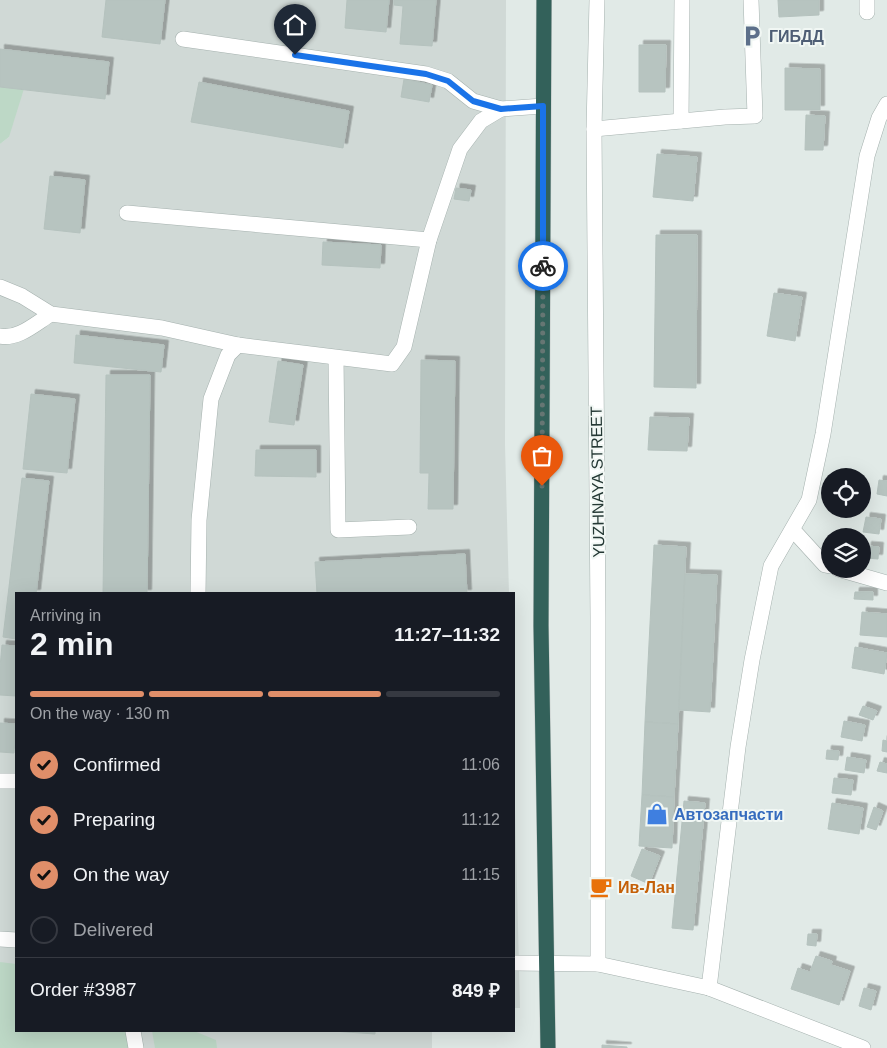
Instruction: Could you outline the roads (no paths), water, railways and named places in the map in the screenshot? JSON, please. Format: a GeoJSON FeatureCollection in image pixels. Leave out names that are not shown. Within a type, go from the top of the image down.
{"type":"FeatureCollection","features":[{"type":"Feature","properties":{"kind":"highway"},"geometry":{"type":"LineString","coordinates":[[544,0],[541,626],[545,963],[548,1048]]}},
{"type":"Feature","properties":{"kind":"street","name":"YUZHNAYA STREET"},"geometry":{"type":"LineString","coordinates":[[597,0],[594,128],[598,617],[598,964]]}},
{"type":"Feature","properties":{"kind":"street"},"geometry":{"type":"LineString","coordinates":[[681,120],[682,0]]}},
{"type":"Feature","properties":{"kind":"street"},"geometry":{"type":"LineString","coordinates":[[594,128],[681,120],[755,116],[751,0]]}},
{"type":"Feature","properties":{"kind":"street"},"geometry":{"type":"LineString","coordinates":[[183,39],[426,74],[448,81],[473,101],[501,109],[543,106]]}},
{"type":"Feature","properties":{"kind":"street"},"geometry":{"type":"LineString","coordinates":[[709,988],[738,748],[752,660],[772,566],[809,500],[823,434],[867,156],[879,118],[887,104]]}},
{"type":"Feature","properties":{"kind":"street"},"geometry":{"type":"LineString","coordinates":[[0,287],[22,296],[51,314],[162,328],[238,345],[392,364],[404,347],[429,240],[460,149],[481,121],[501,109]]}},
{"type":"Feature","properties":{"kind":"street"},"geometry":{"type":"LineString","coordinates":[[127,213],[429,240]]}},
{"type":"Feature","properties":{"kind":"street"},"geometry":{"type":"LineString","coordinates":[[0,336],[6,337],[24,332],[51,314]]}},
{"type":"Feature","properties":{"kind":"street"},"geometry":{"type":"LineString","coordinates":[[198,592],[199,520],[211,400],[228,355],[238,345]]}},
{"type":"Feature","properties":{"kind":"street"},"geometry":{"type":"LineString","coordinates":[[336,358],[338,530],[409,528]]}},
{"type":"Feature","properties":{"kind":"street"},"geometry":{"type":"LineString","coordinates":[[793,530],[821,561]]}},
{"type":"Feature","properties":{"kind":"street"},"geometry":{"type":"LineString","coordinates":[[870,578],[887,583]]}},
{"type":"Feature","properties":{"kind":"street"},"geometry":{"type":"LineString","coordinates":[[0,781],[15,781]]}},
{"type":"Feature","properties":{"kind":"street"},"geometry":{"type":"LineString","coordinates":[[0,939],[15,940]]}},
{"type":"Feature","properties":{"kind":"street"},"geometry":{"type":"LineString","coordinates":[[515,963],[598,964],[709,988],[863,1048]]}},
{"type":"Feature","properties":{"kind":"street"},"geometry":{"type":"LineString","coordinates":[[133,1032],[136,1048]]}},
{"type":"Feature","properties":{"kind":"place","name":"ГИБДД"},"geometry":{"type":"Point","coordinates":[752,36]}},
{"type":"Feature","properties":{"kind":"place","name":"Автозапчасти"},"geometry":{"type":"Point","coordinates":[657,814]}},
{"type":"Feature","properties":{"kind":"place","name":"Ив-Лан"},"geometry":{"type":"Point","coordinates":[601,887]}}]}
